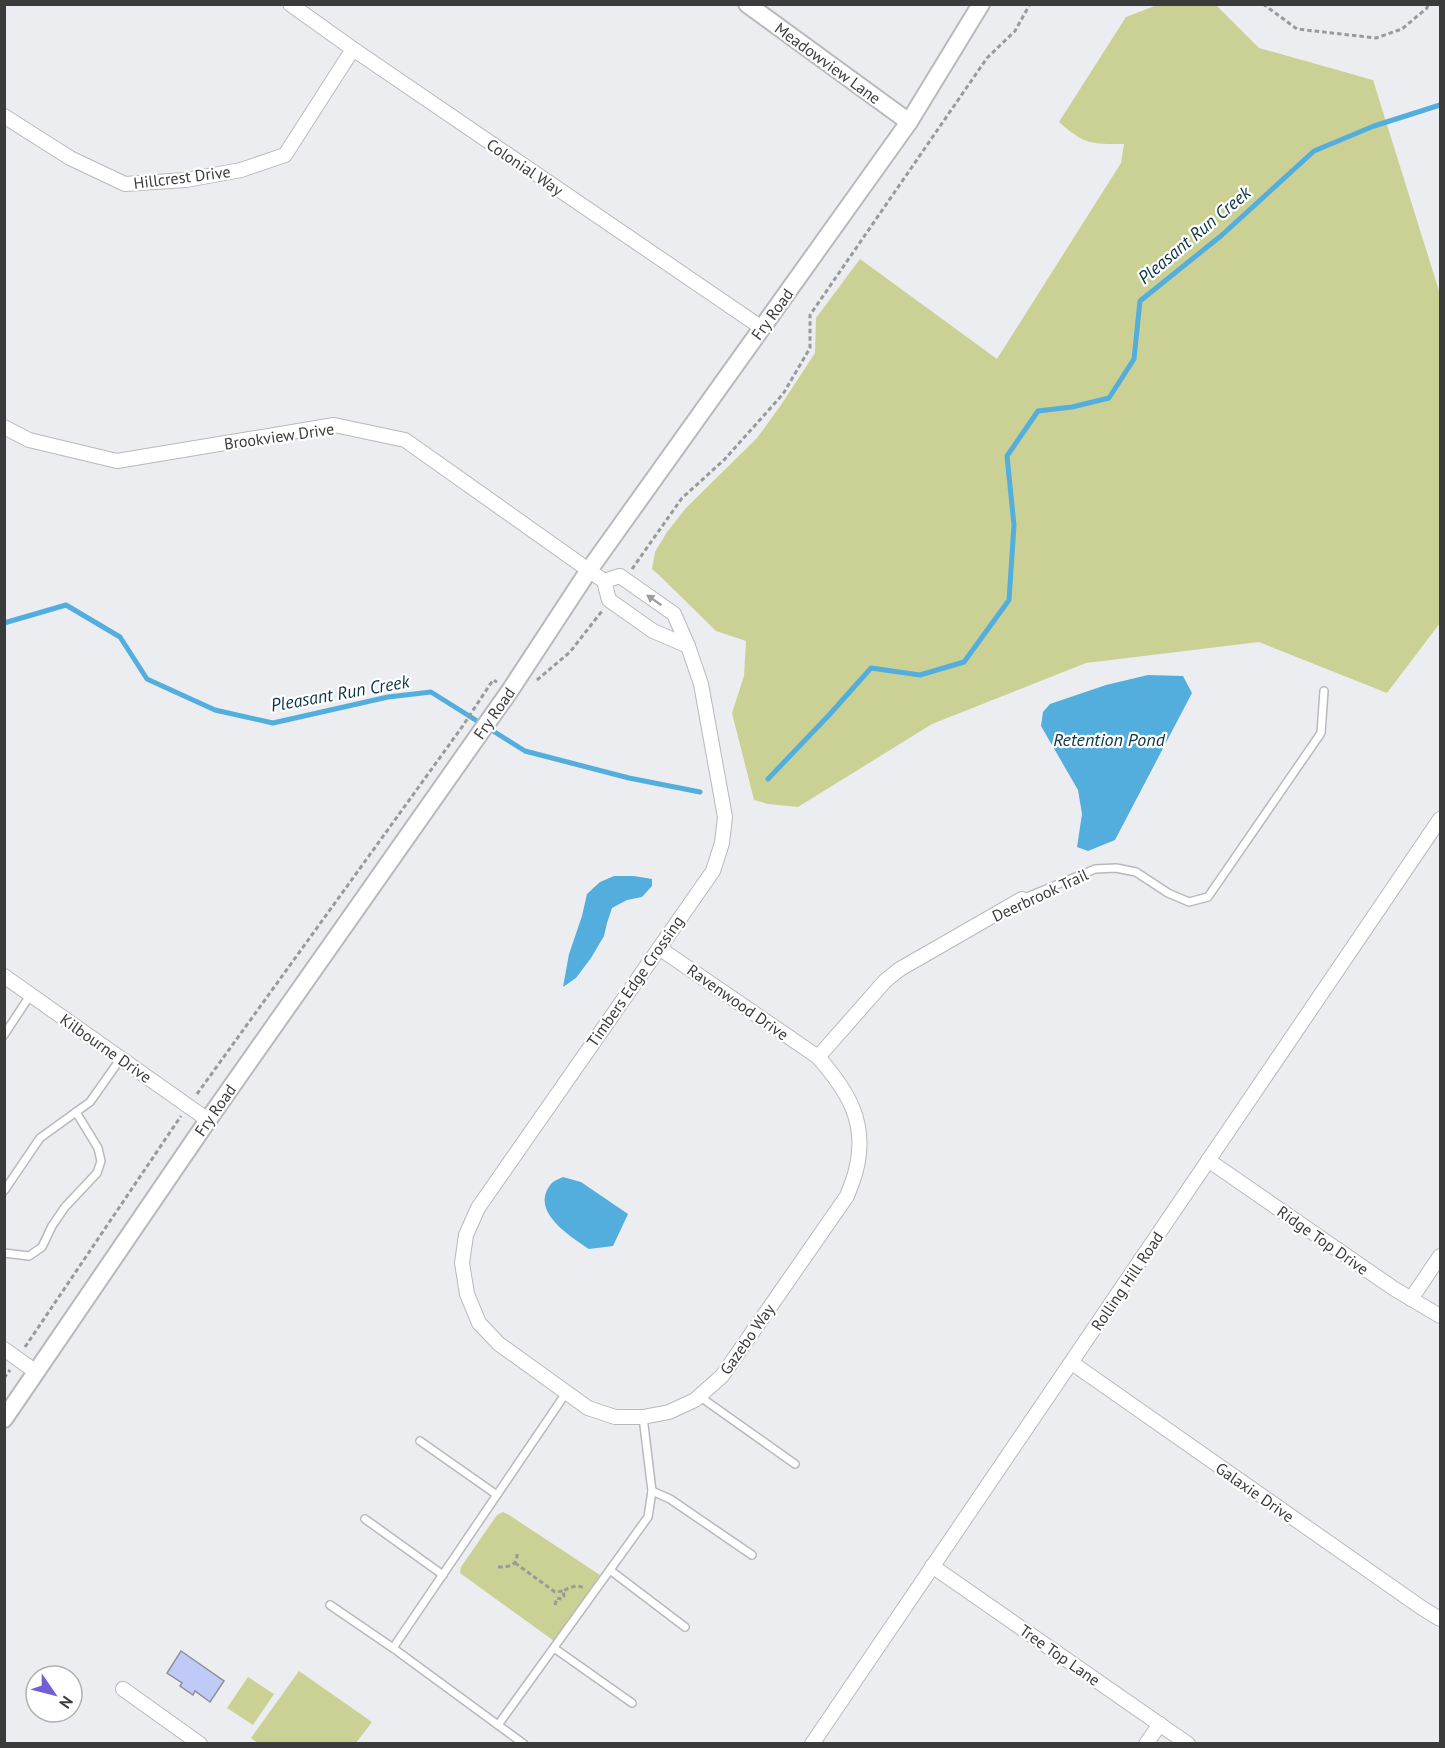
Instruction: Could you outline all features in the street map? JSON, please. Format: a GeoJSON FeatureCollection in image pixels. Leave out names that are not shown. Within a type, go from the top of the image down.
{"type":"FeatureCollection","features":[{"type":"Feature","properties":{"kind":"street","name":"Colonial Way"},"geometry":{"type":"LineString","coordinates":[[290,4],[762,328]]}},
{"type":"Feature","properties":{"kind":"street","name":"Meadowview Lane"},"geometry":{"type":"LineString","coordinates":[[747,4],[909,122]]}},
{"type":"Feature","properties":{"kind":"street","name":"Fry Road"},"geometry":{"type":"LineString","coordinates":[[4,1419],[208,1120],[511,689],[589,570],[909,122],[981,4]]}},
{"type":"Feature","properties":{"kind":"street","name":"Hillcrest Drive"},"geometry":{"type":"LineString","coordinates":[[4,116],[70,158],[125,184],[186,180],[241,170],[285,155],[353,49]]}},
{"type":"Feature","properties":{"kind":"street","name":"Brookview Drive"},"geometry":{"type":"LineString","coordinates":[[4,427],[29,440],[117,461],[334,425],[405,440],[589,570]]}},
{"type":"Feature","properties":{"kind":"street"},"geometry":{"type":"LineString","coordinates":[[589,570],[604,581],[609,600],[654,631],[688,646]]}},
{"type":"Feature","properties":{"kind":"street"},"geometry":{"type":"LineString","coordinates":[[604,581],[620,576],[625,579]]}},
{"type":"Feature","properties":{"kind":"street","name":"Timbers Edge Crossing"},"geometry":{"type":"LineString","coordinates":[[467,1294],[462,1263],[466,1235],[477,1208],[713,871],[722,843],[725,817],[700,684],[688,646],[674,614],[625,579]]}},
{"type":"Feature","properties":{"kind":"street","name":"Rolling Hill Road"},"geometry":{"type":"LineString","coordinates":[[812,1743],[1440,819]]}},
{"type":"Feature","properties":{"kind":"street","name":"Deerbrook Trail"},"geometry":{"type":"LineString","coordinates":[[818,1057],[885,981],[1022,899]]}},
{"type":"Feature","properties":{"kind":"street","name":"Ravenwood Drive"},"geometry":{"type":"LineString","coordinates":[[659,948],[818,1057]]}},
{"type":"Feature","properties":{"kind":"street","name":"Kilbourne Drive"},"geometry":{"type":"LineString","coordinates":[[4,976],[208,1120]]}},
{"type":"Feature","properties":{"kind":"street","name":"Gazebo Way"},"geometry":{"type":"LineString","coordinates":[[467,1294],[479,1323],[499,1344],[588,1408],[615,1416],[643,1418],[669,1412],[695,1400],[722,1376],[847,1196],[856,1169],[859,1138],[854,1108],[838,1080],[818,1057]]}},
{"type":"Feature","properties":{"kind":"street","name":"Ridge Top Drive"},"geometry":{"type":"LineString","coordinates":[[1208,1160],[1411,1299],[1440,1316]]}},
{"type":"Feature","properties":{"kind":"street"},"geometry":{"type":"LineString","coordinates":[[1411,1299],[1440,1256]]}},
{"type":"Feature","properties":{"kind":"street"},"geometry":{"type":"LineString","coordinates":[[4,1350],[36,1372]]}},
{"type":"Feature","properties":{"kind":"street","name":"Galaxie Drive"},"geometry":{"type":"LineString","coordinates":[[1071,1363],[1402,1595],[1440,1619]]}},
{"type":"Feature","properties":{"kind":"street","name":"Tree Top Lane"},"geometry":{"type":"LineString","coordinates":[[932,1566],[1188,1743]]}},
{"type":"Feature","properties":{"kind":"street"},"geometry":{"type":"LineString","coordinates":[[123,1689],[200,1743]]}},
{"type":"Feature","properties":{"kind":"street"},"geometry":{"type":"LineString","coordinates":[[1146,1743],[1160,1724]]}},
{"type":"Feature","properties":{"kind":"lane","name":"Deerbrook Trail"},"geometry":{"type":"LineString","coordinates":[[1022,899],[1095,869],[1116,868],[1136,872],[1189,902],[1208,897],[1321,733],[1324,691]]}},
{"type":"Feature","properties":{"kind":"lane"},"geometry":{"type":"LineString","coordinates":[[4,1035],[31,994]]}},
{"type":"Feature","properties":{"kind":"lane"},"geometry":{"type":"LineString","coordinates":[[4,1191],[40,1138],[90,1102],[121,1058]]}},
{"type":"Feature","properties":{"kind":"lane"},"geometry":{"type":"LineString","coordinates":[[4,1253],[29,1256],[42,1247],[65,1207],[97,1173],[101,1161],[98,1148],[76,1112]]}},
{"type":"Feature","properties":{"kind":"lane"},"geometry":{"type":"LineString","coordinates":[[393,1648],[566,1393]]}},
{"type":"Feature","properties":{"kind":"lane"},"geometry":{"type":"LineString","coordinates":[[699,1396],[795,1464]]}},
{"type":"Feature","properties":{"kind":"lane"},"geometry":{"type":"LineString","coordinates":[[498,1725],[648,1517],[652,1491],[643,1418]]}},
{"type":"Feature","properties":{"kind":"lane"},"geometry":{"type":"LineString","coordinates":[[420,1441],[497,1495]]}},
{"type":"Feature","properties":{"kind":"lane"},"geometry":{"type":"LineString","coordinates":[[652,1491],[670,1499],[752,1555]]}},
{"type":"Feature","properties":{"kind":"lane"},"geometry":{"type":"LineString","coordinates":[[365,1519],[442,1575]]}},
{"type":"Feature","properties":{"kind":"lane"},"geometry":{"type":"LineString","coordinates":[[610,1570],[685,1627]]}},
{"type":"Feature","properties":{"kind":"lane"},"geometry":{"type":"LineString","coordinates":[[330,1605],[524,1743]]}},
{"type":"Feature","properties":{"kind":"lane"},"geometry":{"type":"LineString","coordinates":[[554,1648],[632,1703]]}},
{"type":"Feature","properties":{"kind":"path"},"geometry":{"type":"LineString","coordinates":[[625,579],[681,498],[724,460],[783,394],[810,348],[810,315],[987,57],[1015,32],[1030,4]]}},
{"type":"Feature","properties":{"kind":"path"},"geometry":{"type":"LineString","coordinates":[[1263,4],[1297,29],[1376,38],[1402,29],[1428,4]]}},
{"type":"Feature","properties":{"kind":"path"},"geometry":{"type":"LineString","coordinates":[[4,1378],[188,1106],[493,680],[511,689],[526,690],[570,652],[609,600]]}},
{"type":"Feature","properties":{"kind":"path"},"geometry":{"type":"LineString","coordinates":[[498,1567],[509,1567],[517,1558],[517,1552]]}},
{"type":"Feature","properties":{"kind":"path"},"geometry":{"type":"LineString","coordinates":[[514,1563],[557,1592],[580,1586],[594,1592]]}},
{"type":"Feature","properties":{"kind":"path"},"geometry":{"type":"LineString","coordinates":[[557,1598],[562,1599],[563,1591]]}},
{"type":"Feature","properties":{"kind":"path"},"geometry":{"type":"LineString","coordinates":[[555,1605],[557,1592]]}},
{"type":"Feature","properties":{"kind":"green space"},"geometry":{"type":"Polygon","coordinates":[[[1160,4],[1216,5],[1259,48],[1373,80],[1440,294],[1440,623],[1387,693],[1259,642],[1086,663],[932,724],[798,807],[754,800],[732,713],[744,676],[746,641],[716,631],[652,569],[655,552],[686,508],[757,438],[781,405],[815,353],[816,318],[860,259],[997,359],[1121,163],[1124,144],[1089,142],[1075,135],[1059,122],[1126,17],[1160,4]]]}},
{"type":"Feature","properties":{"kind":"green space"},"geometry":{"type":"Polygon","coordinates":[[[503,1512],[600,1575],[554,1641],[460,1573],[461,1567],[497,1515],[503,1512]]]}},
{"type":"Feature","properties":{"kind":"green space"},"geometry":{"type":"Polygon","coordinates":[[[299,1671],[372,1722],[356,1743],[259,1744],[251,1738],[299,1671]]]}},
{"type":"Feature","properties":{"kind":"green space"},"geometry":{"type":"Polygon","coordinates":[[[248,1677],[274,1694],[253,1725],[227,1708],[248,1677]]]}},
{"type":"Feature","properties":{"kind":"water","name":"Retention Pond"},"geometry":{"type":"Polygon","coordinates":[[[1148,675],[1183,676],[1192,693],[1115,840],[1088,851],[1077,847],[1082,814],[1078,790],[1041,726],[1043,712],[1050,704],[1106,685],[1148,675]]]}},
{"type":"Feature","properties":{"kind":"water"},"geometry":{"type":"Polygon","coordinates":[[[614,876],[652,879],[652,886],[642,897],[627,900],[612,908],[604,936],[591,958],[576,978],[563,987],[569,954],[587,894],[600,882],[614,876]]]}},
{"type":"Feature","properties":{"kind":"water"},"geometry":{"type":"Polygon","coordinates":[[[563,1177],[581,1182],[628,1214],[613,1246],[589,1249],[563,1230],[548,1213],[545,1204],[546,1194],[552,1183],[563,1177]]]}},
{"type":"Feature","properties":{"kind":"building"},"geometry":{"type":"Polygon","coordinates":[[[181,1651],[224,1681],[210,1702],[195,1691],[193,1695],[180,1686],[182,1683],[167,1673],[181,1651]]]}},
{"type":"Feature","properties":{"kind":"waterway","name":"Pleasant Run Creek"},"geometry":{"type":"LineString","coordinates":[[768,779],[871,668],[920,675],[964,662],[1009,600],[1014,525],[1007,456],[1038,411],[1072,407],[1109,398],[1134,359],[1140,301],[1222,235],[1314,151],[1374,126],[1440,105]]}},
{"type":"Feature","properties":{"kind":"waterway","name":"Pleasant Run Creek"},"geometry":{"type":"LineString","coordinates":[[4,623],[66,605],[120,637],[147,679],[215,710],[273,723],[388,697],[431,692],[525,751],[629,778],[700,792]]}}]}
